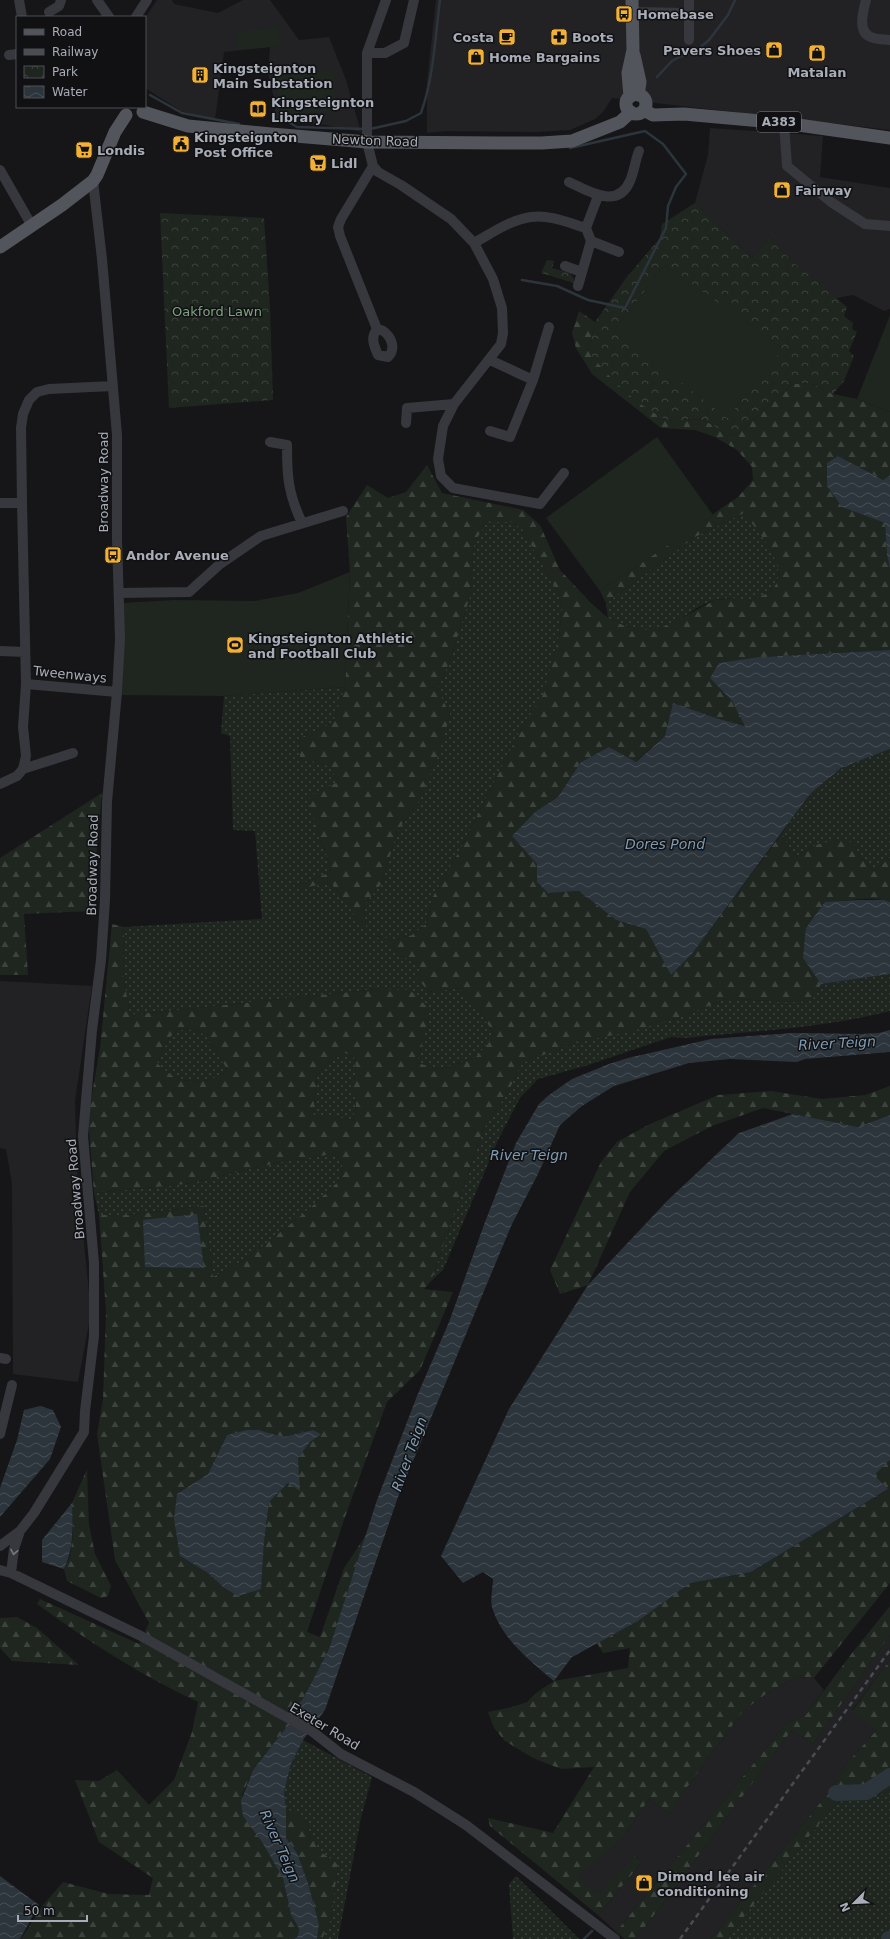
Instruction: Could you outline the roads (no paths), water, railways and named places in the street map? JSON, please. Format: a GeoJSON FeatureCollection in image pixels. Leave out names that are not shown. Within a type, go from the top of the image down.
{"type":"FeatureCollection","features":[{"type":"Feature","properties":{"kind":"main road"},"geometry":{"type":"LineString","coordinates":[[632,6],[633,50],[640,82],[636,104]]}},
{"type":"Feature","properties":{"kind":"main road","name":"A383"},"geometry":{"type":"LineString","coordinates":[[636,104],[658,105],[667,114],[784,123],[890,138]]}},
{"type":"Feature","properties":{"kind":"main road","name":"Newton Road"},"geometry":{"type":"LineString","coordinates":[[143,109],[192,127],[367,138],[558,142],[582,138],[606,127],[614,117],[636,104]]}},
{"type":"Feature","properties":{"kind":"main road"},"geometry":{"type":"LineString","coordinates":[[126,111],[131,119],[137,118],[143,109]]}},
{"type":"Feature","properties":{"kind":"main road"},"geometry":{"type":"LineString","coordinates":[[0,247],[83,190],[92,181],[97,175],[115,132],[126,111]]}},
{"type":"Feature","properties":{"kind":"street"},"geometry":{"type":"LineString","coordinates":[[19,0],[22,16]]}},
{"type":"Feature","properties":{"kind":"street"},"geometry":{"type":"LineString","coordinates":[[49,12],[59,6],[62,0]]}},
{"type":"Feature","properties":{"kind":"street"},"geometry":{"type":"LineString","coordinates":[[97,0],[108,16]]}},
{"type":"Feature","properties":{"kind":"street"},"geometry":{"type":"LineString","coordinates":[[137,16],[147,0]]}},
{"type":"Feature","properties":{"kind":"street"},"geometry":{"type":"LineString","coordinates":[[386,0],[367,53],[367,138],[373,166],[378,172],[401,185],[452,219],[474,243],[493,279],[502,308],[503,333],[501,344],[490,360],[454,404],[443,426],[438,459],[441,476],[453,488],[540,504],[564,473]]}},
{"type":"Feature","properties":{"kind":"street"},"geometry":{"type":"LineString","coordinates":[[367,53],[385,53],[404,43],[414,0]]}},
{"type":"Feature","properties":{"kind":"street"},"geometry":{"type":"LineString","coordinates":[[689,0],[689,40]]}},
{"type":"Feature","properties":{"kind":"street"},"geometry":{"type":"LineString","coordinates":[[866,0],[862,25],[864,32],[871,38],[890,40]]}},
{"type":"Feature","properties":{"kind":"street"},"geometry":{"type":"LineString","coordinates":[[632,6],[689,13]]}},
{"type":"Feature","properties":{"kind":"street"},"geometry":{"type":"LineString","coordinates":[[784,123],[787,166],[831,202],[865,224],[890,226]]}},
{"type":"Feature","properties":{"kind":"street"},"geometry":{"type":"LineString","coordinates":[[569,182],[598,196],[618,196],[625,191],[631,180],[639,151]]}},
{"type":"Feature","properties":{"kind":"street"},"geometry":{"type":"LineString","coordinates":[[373,166],[341,219],[338,227],[349,262],[377,329]]}},
{"type":"Feature","properties":{"kind":"street"},"geometry":{"type":"LineString","coordinates":[[0,170],[32,226]]}},
{"type":"Feature","properties":{"kind":"street","name":"Broadway Road"},"geometry":{"type":"LineString","coordinates":[[0,1546],[20,1531],[34,1513],[84,1432],[94,1336],[94,1263],[83,1136],[92,1030],[101,960],[105,900],[107,802],[117,692],[120,639],[117,435],[98,222],[92,181]]}},
{"type":"Feature","properties":{"kind":"street"},"geometry":{"type":"LineString","coordinates":[[578,286],[591,241],[586,228],[598,196]]}},
{"type":"Feature","properties":{"kind":"street"},"geometry":{"type":"LineString","coordinates":[[474,243],[510,223],[532,217],[558,219],[586,228]]}},
{"type":"Feature","properties":{"kind":"street"},"geometry":{"type":"LineString","coordinates":[[591,241],[619,252]]}},
{"type":"Feature","properties":{"kind":"street"},"geometry":{"type":"LineString","coordinates":[[565,266],[582,272]]}},
{"type":"Feature","properties":{"kind":"street"},"geometry":{"type":"LineString","coordinates":[[490,431],[510,437],[533,380],[549,327]]}},
{"type":"Feature","properties":{"kind":"street"},"geometry":{"type":"LineString","coordinates":[[490,360],[533,380]]}},
{"type":"Feature","properties":{"kind":"street","name":"Tweenways"},"geometry":{"type":"LineString","coordinates":[[113,386],[49,389],[37,392],[29,400],[22,414],[21,428],[26,684],[117,692]]}},
{"type":"Feature","properties":{"kind":"street"},"geometry":{"type":"LineString","coordinates":[[406,423],[407,408],[454,404]]}},
{"type":"Feature","properties":{"kind":"street"},"geometry":{"type":"LineString","coordinates":[[270,442],[287,445],[287,477],[292,502],[302,523]]}},
{"type":"Feature","properties":{"kind":"street"},"geometry":{"type":"LineString","coordinates":[[0,503],[22,503]]}},
{"type":"Feature","properties":{"kind":"street"},"geometry":{"type":"LineString","coordinates":[[119,593],[189,592],[243,547],[261,536],[343,511]]}},
{"type":"Feature","properties":{"kind":"street","name":"Tweenways"},"geometry":{"type":"LineString","coordinates":[[0,651],[25,652]]}},
{"type":"Feature","properties":{"kind":"street"},"geometry":{"type":"LineString","coordinates":[[0,784],[17,776],[23,769],[26,756],[23,727],[26,684]]}},
{"type":"Feature","properties":{"kind":"street"},"geometry":{"type":"LineString","coordinates":[[23,769],[73,752]]}},
{"type":"Feature","properties":{"kind":"street"},"geometry":{"type":"LineString","coordinates":[[0,1434],[12,1385]]}},
{"type":"Feature","properties":{"kind":"street","name":"Broadway Road"},"geometry":{"type":"LineString","coordinates":[[11,1573],[14,1549],[20,1531]]}},
{"type":"Feature","properties":{"kind":"street","name":"Exeter Road"},"geometry":{"type":"LineString","coordinates":[[0,1570],[11,1573],[120,1625],[240,1690],[260,1703],[313,1732],[341,1754],[414,1792],[466,1825],[615,1939]]}},
{"type":"Feature","properties":{"kind":"water"},"geometry":{"type":"Polygon","coordinates":[[[838,456],[883,480],[890,475],[890,568],[887,555],[885,523],[842,507],[827,486],[827,463],[838,456]]]}},
{"type":"Feature","properties":{"kind":"water","name":"Dores Pond"},"geometry":{"type":"Polygon","coordinates":[[[890,650],[890,749],[841,768],[810,794],[692,954],[671,975],[646,929],[616,920],[579,891],[548,893],[537,882],[537,864],[512,836],[535,812],[558,797],[581,762],[609,747],[636,762],[665,736],[673,703],[716,718],[745,726],[732,701],[710,678],[719,663],[760,657],[890,650]]]}},
{"type":"Feature","properties":{"kind":"water"},"geometry":{"type":"Polygon","coordinates":[[[884,900],[890,902],[890,974],[821,984],[803,958],[806,928],[825,902],[884,900]]]}},
{"type":"Feature","properties":{"kind":"water","name":"River Teign"},"geometry":{"type":"Polygon","coordinates":[[[890,1030],[890,1052],[805,1059],[797,1062],[730,1059],[689,1063],[614,1086],[582,1106],[560,1125],[538,1174],[512,1224],[398,1497],[325,1710],[303,1740],[291,1764],[284,1792],[286,1808],[286,1838],[297,1853],[308,1883],[319,1924],[317,1939],[294,1939],[298,1936],[299,1928],[291,1915],[283,1878],[262,1842],[243,1816],[241,1801],[253,1770],[285,1729],[291,1706],[299,1704],[304,1697],[329,1649],[377,1500],[417,1396],[449,1322],[485,1222],[516,1143],[539,1104],[572,1079],[609,1064],[628,1058],[711,1039],[793,1033],[862,1034],[879,1033],[890,1030]]]}},
{"type":"Feature","properties":{"kind":"water"},"geometry":{"type":"Polygon","coordinates":[[[793,1114],[858,1127],[890,1115],[890,1460],[874,1475],[888,1489],[751,1572],[690,1583],[638,1621],[572,1657],[554,1681],[517,1648],[502,1629],[491,1604],[493,1579],[483,1572],[463,1583],[441,1556],[509,1409],[588,1285],[667,1201],[739,1133],[793,1114]]]}},
{"type":"Feature","properties":{"kind":"water"},"geometry":{"type":"Polygon","coordinates":[[[197,1214],[204,1268],[145,1267],[143,1220],[197,1214]]]}},
{"type":"Feature","properties":{"kind":"water"},"geometry":{"type":"Polygon","coordinates":[[[40,1406],[53,1410],[61,1427],[50,1459],[0,1517],[0,1488],[17,1440],[24,1410],[40,1406]]]}},
{"type":"Feature","properties":{"kind":"water"},"geometry":{"type":"Polygon","coordinates":[[[247,1430],[259,1430],[283,1437],[313,1430],[321,1434],[310,1442],[298,1458],[300,1491],[288,1483],[269,1502],[264,1543],[261,1589],[238,1596],[223,1587],[208,1573],[180,1556],[174,1519],[177,1494],[208,1474],[227,1435],[247,1430]]]}},
{"type":"Feature","properties":{"kind":"water"},"geometry":{"type":"Polygon","coordinates":[[[72,1503],[73,1528],[71,1545],[70,1553],[64,1569],[42,1562],[42,1540],[72,1503]]]}},
{"type":"Feature","properties":{"kind":"water"},"geometry":{"type":"Polygon","coordinates":[[[0,1876],[39,1905],[20,1939],[0,1939],[0,1876]]]}},
{"type":"Feature","properties":{"kind":"waterway"},"geometry":{"type":"LineString","coordinates":[[370,129],[406,121],[421,113],[429,85],[440,0]]}},
{"type":"Feature","properties":{"kind":"waterway"},"geometry":{"type":"LineString","coordinates":[[657,77],[672,61],[696,51],[709,40],[728,15],[735,0]]}},
{"type":"Feature","properties":{"kind":"waterway"},"geometry":{"type":"LineString","coordinates":[[150,95],[182,113],[239,124]]}},
{"type":"Feature","properties":{"kind":"waterway"},"geometry":{"type":"LineString","coordinates":[[290,123],[297,127],[365,129]]}},
{"type":"Feature","properties":{"kind":"waterway"},"geometry":{"type":"LineString","coordinates":[[522,280],[557,286],[588,300],[625,308],[666,228],[668,206],[676,187],[686,174],[663,144],[645,131],[570,148]]}},
{"type":"Feature","properties":{"kind":"waterway"},"geometry":{"type":"LineString","coordinates":[[836,1793],[866,1792],[890,1776]]}},
{"type":"Feature","properties":{"kind":"waterway"},"geometry":{"type":"LineString","coordinates":[[584,1939],[592,1931]]}},
{"type":"Feature","properties":{"kind":"railway"},"geometry":{"type":"LineString","coordinates":[[680,1939],[890,1650]]}},
{"type":"Feature","properties":{"kind":"place","name":"Homebase"},"geometry":{"type":"Point","coordinates":[624,14]}},
{"type":"Feature","properties":{"kind":"place","name":"Costa"},"geometry":{"type":"Point","coordinates":[507,37]}},
{"type":"Feature","properties":{"kind":"place","name":"Boots"},"geometry":{"type":"Point","coordinates":[559,37]}},
{"type":"Feature","properties":{"kind":"place","name":"Pavers Shoes"},"geometry":{"type":"Point","coordinates":[774,50]}},
{"type":"Feature","properties":{"kind":"place","name":"Matalan"},"geometry":{"type":"Point","coordinates":[817,53]}},
{"type":"Feature","properties":{"kind":"place","name":"Home Bargains"},"geometry":{"type":"Point","coordinates":[476,57]}},
{"type":"Feature","properties":{"kind":"place","name":"Kingsteignton Main Substation"},"geometry":{"type":"Point","coordinates":[200,75]}},
{"type":"Feature","properties":{"kind":"place","name":"Kingsteignton Library"},"geometry":{"type":"Point","coordinates":[258,109]}},
{"type":"Feature","properties":{"kind":"place","name":"Kingsteignton Post Office"},"geometry":{"type":"Point","coordinates":[181,144]}},
{"type":"Feature","properties":{"kind":"place","name":"Londis"},"geometry":{"type":"Point","coordinates":[84,150]}},
{"type":"Feature","properties":{"kind":"place","name":"Lidl"},"geometry":{"type":"Point","coordinates":[318,163]}},
{"type":"Feature","properties":{"kind":"place","name":"Fairway"},"geometry":{"type":"Point","coordinates":[782,190]}},
{"type":"Feature","properties":{"kind":"place","name":"Andor Avenue"},"geometry":{"type":"Point","coordinates":[113,555]}},
{"type":"Feature","properties":{"kind":"place","name":"Kingsteignton Athletic and Football Club"},"geometry":{"type":"Point","coordinates":[235,645]}},
{"type":"Feature","properties":{"kind":"place","name":"Dimond lee air conditioning"},"geometry":{"type":"Point","coordinates":[644,1883]}},
{"type":"Feature","properties":{"kind":"park label","name":"Oakford Lawn"},"geometry":{"type":"Point","coordinates":[217,311]}}]}
